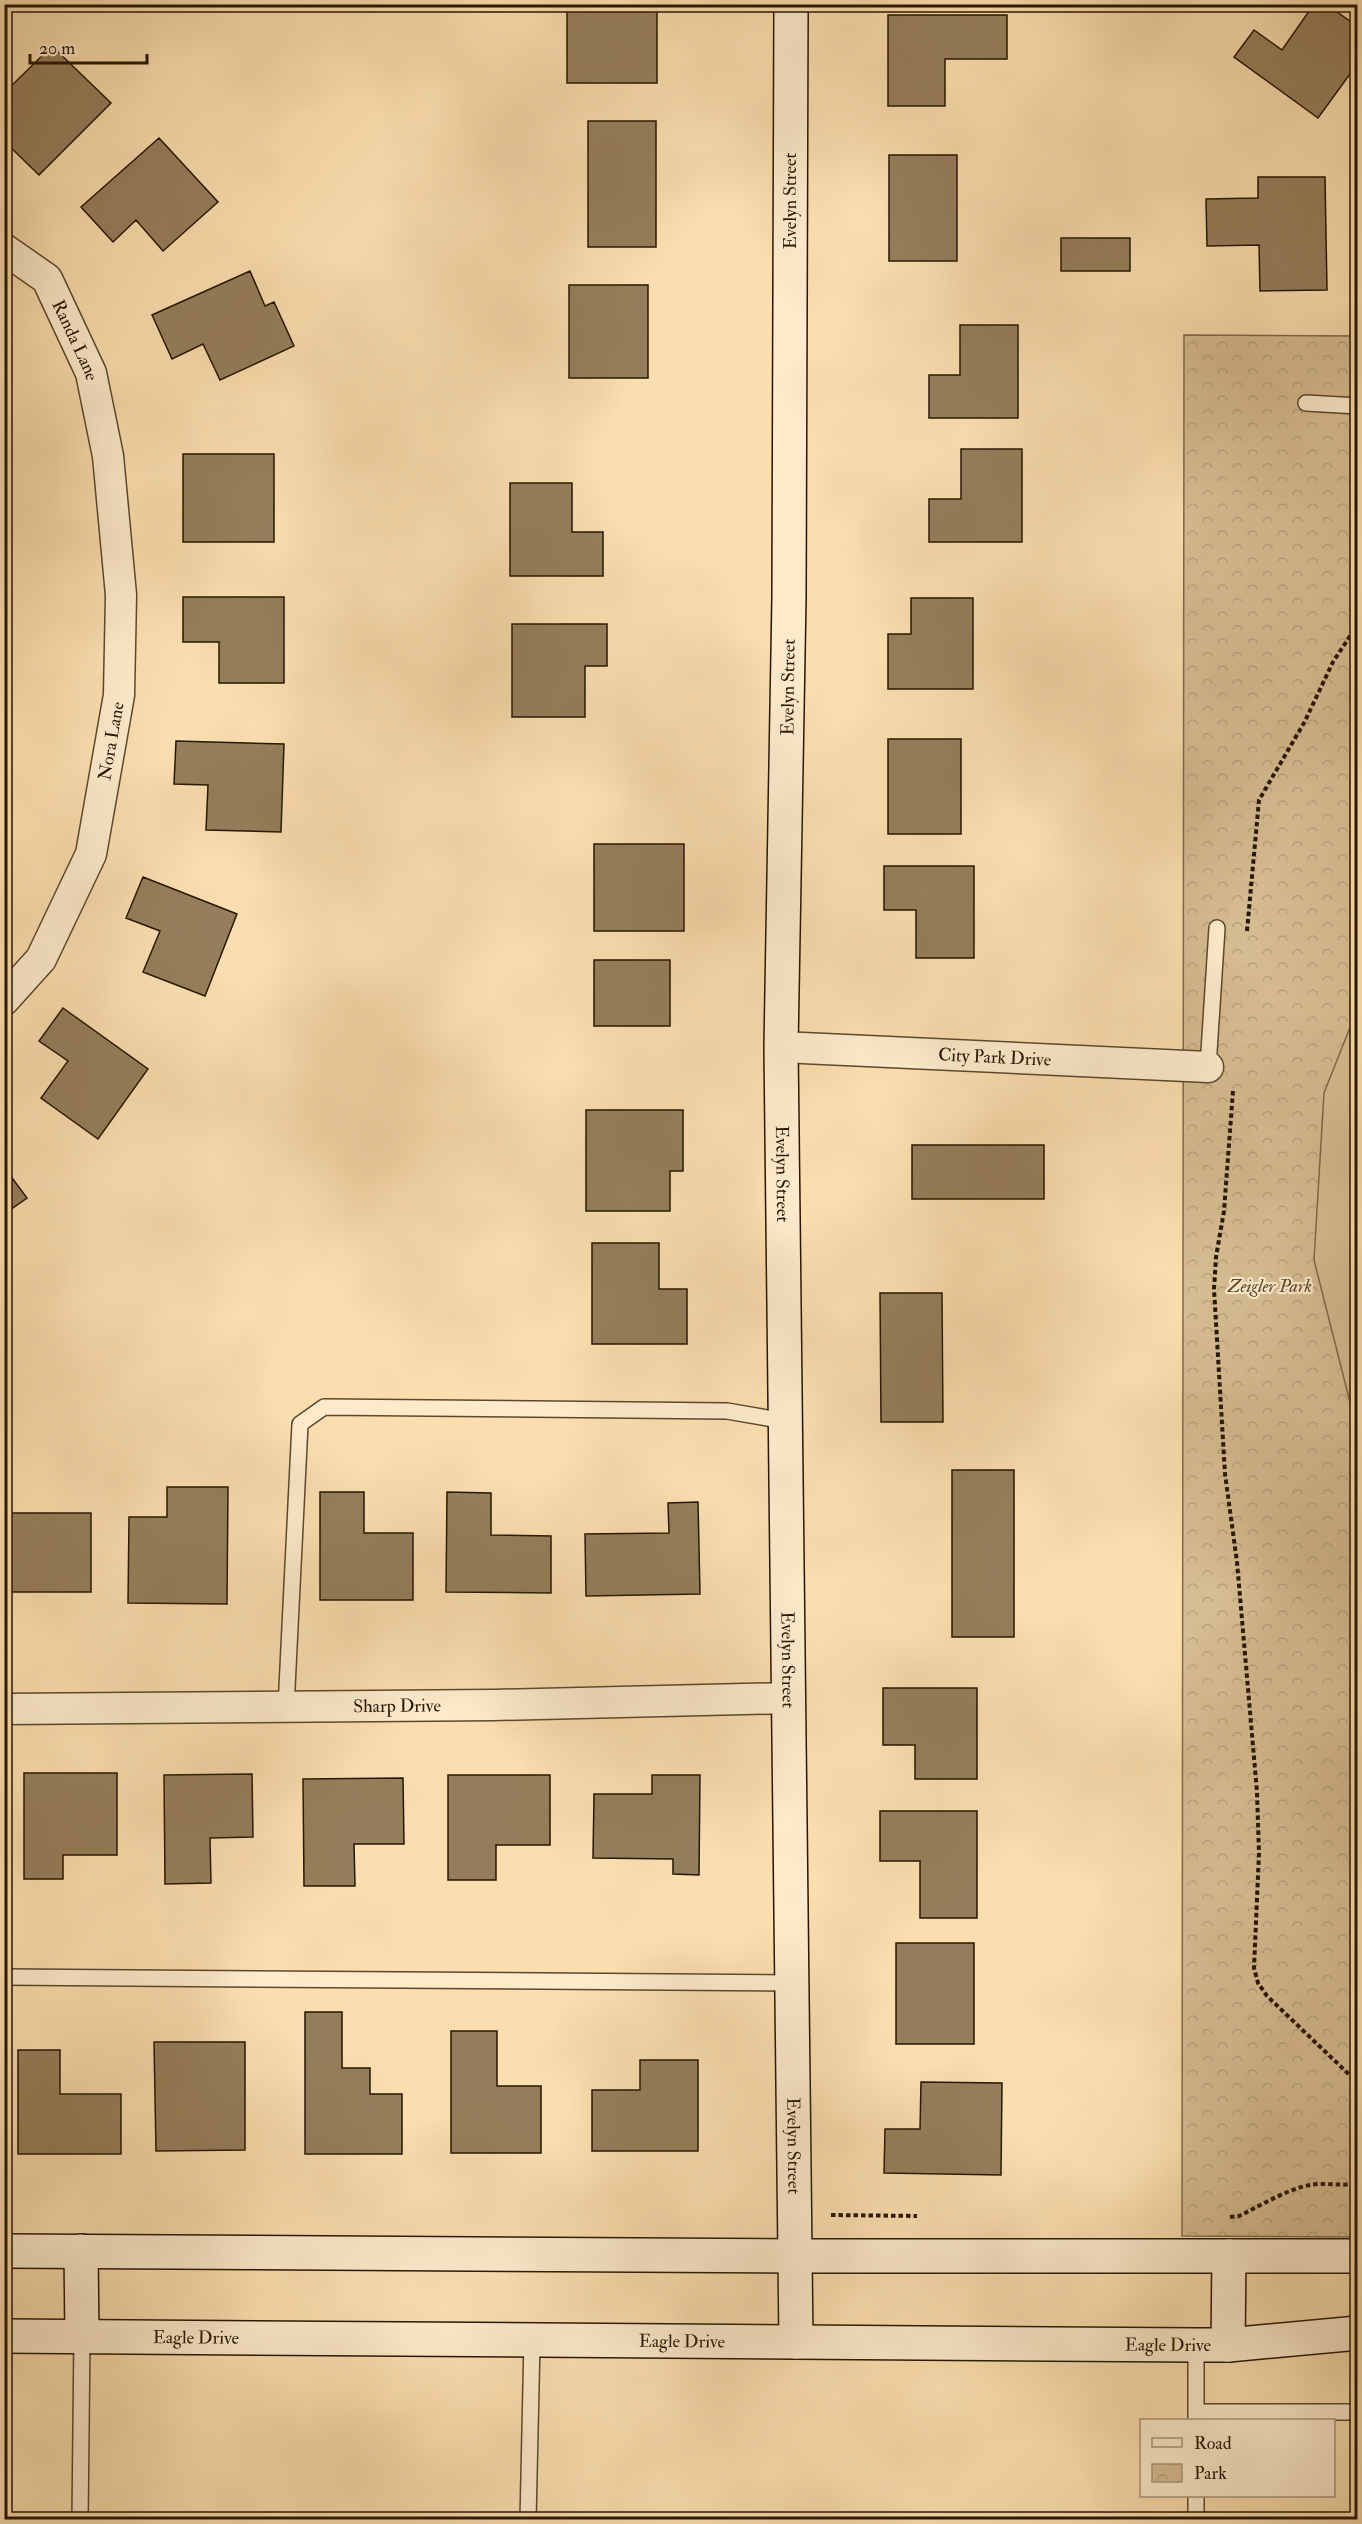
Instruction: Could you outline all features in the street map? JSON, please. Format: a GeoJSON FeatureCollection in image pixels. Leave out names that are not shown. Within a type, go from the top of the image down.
{"type":"FeatureCollection","features":[{"type":"Feature","properties":{"kind":"street","name":"Evelyn Street"},"geometry":{"type":"LineString","coordinates":[[791,4],[789,597],[781,1047],[796,2342]]}},
{"type":"Feature","properties":{"kind":"street","name":"Randa Lane"},"geometry":{"type":"LineString","coordinates":[[4,249],[47,279],[91,374],[108,456]]}},
{"type":"Feature","properties":{"kind":"street","name":"Nora Lane"},"geometry":{"type":"LineString","coordinates":[[4,1000],[41,959],[91,854],[119,695],[122,595],[108,456]]}},
{"type":"Feature","properties":{"kind":"street","name":"City Park Drive"},"geometry":{"type":"LineString","coordinates":[[781,1047],[1208,1067]]}},
{"type":"Feature","properties":{"kind":"street","name":"Sharp Drive"},"geometry":{"type":"LineString","coordinates":[[4,1709],[286,1708],[789,1698]]}},
{"type":"Feature","properties":{"kind":"street"},"geometry":{"type":"LineString","coordinates":[[4,2251],[795,2256],[1358,2256]]}},
{"type":"Feature","properties":{"kind":"street"},"geometry":{"type":"LineString","coordinates":[[81,2251],[82,2336]]}},
{"type":"Feature","properties":{"kind":"street"},"geometry":{"type":"LineString","coordinates":[[1212,2345],[1229,2256]]}},
{"type":"Feature","properties":{"kind":"street","name":"Eagle Drive"},"geometry":{"type":"LineString","coordinates":[[4,2336],[1212,2345],[1358,2333]]}},
{"type":"Feature","properties":{"kind":"lane"},"geometry":{"type":"LineString","coordinates":[[1306,403],[1358,406]]}},
{"type":"Feature","properties":{"kind":"lane"},"geometry":{"type":"LineString","coordinates":[[1208,1067],[1217,928]]}},
{"type":"Feature","properties":{"kind":"lane"},"geometry":{"type":"LineString","coordinates":[[286,1708],[300,1424],[324,1407],[726,1411],[785,1421]]}},
{"type":"Feature","properties":{"kind":"lane"},"geometry":{"type":"LineString","coordinates":[[4,1977],[792,1983]]}},
{"type":"Feature","properties":{"kind":"lane"},"geometry":{"type":"LineString","coordinates":[[80,2520],[82,2336]]}},
{"type":"Feature","properties":{"kind":"lane"},"geometry":{"type":"LineString","coordinates":[[528,2520],[532,2341]]}},
{"type":"Feature","properties":{"kind":"lane"},"geometry":{"type":"LineString","coordinates":[[1212,2345],[1196,2416],[1358,2412]]}},
{"type":"Feature","properties":{"kind":"lane"},"geometry":{"type":"LineString","coordinates":[[1196,2497],[1196,2520]]}},
{"type":"Feature","properties":{"kind":"path"},"geometry":{"type":"LineString","coordinates":[[1247,934],[1259,800],[1304,723],[1333,662],[1358,624]]}},
{"type":"Feature","properties":{"kind":"path"},"geometry":{"type":"LineString","coordinates":[[1234,1083],[1224,1211],[1216,1257],[1214,1289],[1225,1474],[1237,1562],[1257,1792],[1259,1864],[1254,1968],[1258,1983],[1267,1996],[1358,2083]]}},
{"type":"Feature","properties":{"kind":"path"},"geometry":{"type":"LineString","coordinates":[[1219,2218],[1239,2216],[1298,2188],[1313,2184],[1346,2186],[1358,2183]]}},
{"type":"Feature","properties":{"kind":"path"},"geometry":{"type":"LineString","coordinates":[[795,2214],[924,2216]]}},
{"type":"Feature","properties":{"kind":"green space","name":"Zeigler Park"},"geometry":{"type":"Polygon","coordinates":[[[1184,335],[1357,336],[1357,2237],[1182,2236],[1184,335]]]}},
{"type":"Feature","properties":{"kind":"green space"},"geometry":{"type":"Polygon","coordinates":[[[1357,1010],[1357,1423],[1314,1260],[1324,1093],[1357,1010]]]}},
{"type":"Feature","properties":{"kind":"building"},"geometry":{"type":"Polygon","coordinates":[[[567,4],[657,4],[657,83],[567,83],[567,4]]]}},
{"type":"Feature","properties":{"kind":"building"},"geometry":{"type":"Polygon","coordinates":[[[1314,4],[1326,4],[1358,27],[1358,63],[1318,118],[1234,57],[1254,30],[1282,50],[1314,4]]]}},
{"type":"Feature","properties":{"kind":"building"},"geometry":{"type":"Polygon","coordinates":[[[888,15],[1007,15],[1007,59],[945,59],[945,106],[888,106],[888,15]]]}},
{"type":"Feature","properties":{"kind":"building"},"geometry":{"type":"Polygon","coordinates":[[[52,46],[111,103],[39,175],[4,141],[4,93],[52,46]]]}},
{"type":"Feature","properties":{"kind":"building"},"geometry":{"type":"Polygon","coordinates":[[[588,121],[656,121],[656,247],[588,247],[588,121]]]}},
{"type":"Feature","properties":{"kind":"building"},"geometry":{"type":"Polygon","coordinates":[[[159,138],[218,202],[163,251],[136,220],[113,242],[81,207],[159,138]]]}},
{"type":"Feature","properties":{"kind":"building"},"geometry":{"type":"Polygon","coordinates":[[[889,155],[957,155],[957,261],[889,261],[889,155]]]}},
{"type":"Feature","properties":{"kind":"building"},"geometry":{"type":"Polygon","coordinates":[[[1258,177],[1325,177],[1327,290],[1260,291],[1259,245],[1207,246],[1206,199],[1258,198],[1258,177]]]}},
{"type":"Feature","properties":{"kind":"building"},"geometry":{"type":"Polygon","coordinates":[[[1061,238],[1130,238],[1130,271],[1061,271],[1061,238]]]}},
{"type":"Feature","properties":{"kind":"building"},"geometry":{"type":"Polygon","coordinates":[[[250,271],[265,306],[274,302],[294,346],[220,380],[203,344],[172,359],[152,315],[250,271]]]}},
{"type":"Feature","properties":{"kind":"building"},"geometry":{"type":"Polygon","coordinates":[[[569,285],[648,285],[648,378],[569,378],[569,285]]]}},
{"type":"Feature","properties":{"kind":"building"},"geometry":{"type":"Polygon","coordinates":[[[960,325],[1018,325],[1018,418],[929,418],[929,375],[960,375],[960,325]]]}},
{"type":"Feature","properties":{"kind":"building"},"geometry":{"type":"Polygon","coordinates":[[[961,449],[1022,449],[1022,542],[929,542],[929,499],[961,499],[961,449]]]}},
{"type":"Feature","properties":{"kind":"building"},"geometry":{"type":"Polygon","coordinates":[[[183,454],[274,454],[274,542],[183,542],[183,454]]]}},
{"type":"Feature","properties":{"kind":"building"},"geometry":{"type":"Polygon","coordinates":[[[510,483],[572,483],[572,532],[603,532],[603,576],[510,576],[510,483]]]}},
{"type":"Feature","properties":{"kind":"building"},"geometry":{"type":"Polygon","coordinates":[[[183,597],[284,597],[284,683],[219,683],[219,642],[183,642],[183,597]]]}},
{"type":"Feature","properties":{"kind":"building"},"geometry":{"type":"Polygon","coordinates":[[[911,598],[973,598],[973,689],[888,689],[888,634],[911,634],[911,598]]]}},
{"type":"Feature","properties":{"kind":"building"},"geometry":{"type":"Polygon","coordinates":[[[512,624],[607,624],[607,666],[585,666],[585,717],[512,717],[512,624]]]}},
{"type":"Feature","properties":{"kind":"building"},"geometry":{"type":"Polygon","coordinates":[[[888,739],[961,739],[961,834],[888,834],[888,739]]]}},
{"type":"Feature","properties":{"kind":"building"},"geometry":{"type":"Polygon","coordinates":[[[176,741],[284,744],[281,832],[206,830],[208,785],[174,784],[176,741]]]}},
{"type":"Feature","properties":{"kind":"building"},"geometry":{"type":"Polygon","coordinates":[[[594,844],[684,844],[684,931],[594,931],[594,844]]]}},
{"type":"Feature","properties":{"kind":"building"},"geometry":{"type":"Polygon","coordinates":[[[884,866],[974,866],[974,958],[916,958],[916,910],[884,910],[884,866]]]}},
{"type":"Feature","properties":{"kind":"building"},"geometry":{"type":"Polygon","coordinates":[[[143,877],[237,914],[205,996],[143,972],[160,931],[126,918],[143,877]]]}},
{"type":"Feature","properties":{"kind":"building"},"geometry":{"type":"Polygon","coordinates":[[[594,960],[670,960],[670,1026],[594,1026],[594,960]]]}},
{"type":"Feature","properties":{"kind":"building"},"geometry":{"type":"Polygon","coordinates":[[[63,1008],[148,1069],[98,1139],[41,1098],[68,1061],[39,1041],[63,1008]]]}},
{"type":"Feature","properties":{"kind":"building"},"geometry":{"type":"Polygon","coordinates":[[[586,1110],[683,1110],[683,1171],[670,1171],[670,1211],[586,1211],[586,1110]]]}},
{"type":"Feature","properties":{"kind":"building"},"geometry":{"type":"Polygon","coordinates":[[[912,1145],[1044,1145],[1044,1199],[912,1199],[912,1145]]]}},
{"type":"Feature","properties":{"kind":"building"},"geometry":{"type":"Polygon","coordinates":[[[4,1167],[27,1198],[4,1214],[4,1167]]]}},
{"type":"Feature","properties":{"kind":"building"},"geometry":{"type":"Polygon","coordinates":[[[592,1243],[659,1243],[659,1289],[687,1289],[687,1344],[592,1344],[592,1243]]]}},
{"type":"Feature","properties":{"kind":"building"},"geometry":{"type":"Polygon","coordinates":[[[880,1293],[942,1293],[943,1422],[881,1422],[880,1293]]]}},
{"type":"Feature","properties":{"kind":"building"},"geometry":{"type":"Polygon","coordinates":[[[952,1470],[1014,1470],[1014,1637],[952,1637],[952,1470]]]}},
{"type":"Feature","properties":{"kind":"building"},"geometry":{"type":"Polygon","coordinates":[[[167,1487],[228,1487],[227,1604],[128,1603],[129,1517],[167,1517],[167,1487]]]}},
{"type":"Feature","properties":{"kind":"building"},"geometry":{"type":"Polygon","coordinates":[[[320,1492],[364,1492],[364,1533],[413,1533],[413,1600],[320,1600],[320,1492]]]}},
{"type":"Feature","properties":{"kind":"building"},"geometry":{"type":"Polygon","coordinates":[[[447,1492],[491,1493],[491,1535],[551,1536],[551,1593],[446,1592],[447,1492]]]}},
{"type":"Feature","properties":{"kind":"building"},"geometry":{"type":"Polygon","coordinates":[[[698,1502],[700,1594],[586,1596],[585,1534],[669,1533],[668,1503],[698,1502]]]}},
{"type":"Feature","properties":{"kind":"building"},"geometry":{"type":"Polygon","coordinates":[[[4,1513],[91,1513],[91,1592],[4,1592],[4,1513]]]}},
{"type":"Feature","properties":{"kind":"building"},"geometry":{"type":"Polygon","coordinates":[[[883,1688],[977,1688],[977,1779],[915,1779],[915,1745],[883,1745],[883,1688]]]}},
{"type":"Feature","properties":{"kind":"building"},"geometry":{"type":"Polygon","coordinates":[[[24,1773],[117,1773],[117,1855],[63,1855],[63,1879],[24,1879],[24,1773]]]}},
{"type":"Feature","properties":{"kind":"building"},"geometry":{"type":"Polygon","coordinates":[[[252,1774],[253,1837],[210,1838],[211,1883],[165,1884],[164,1775],[252,1774]]]}},
{"type":"Feature","properties":{"kind":"building"},"geometry":{"type":"Polygon","coordinates":[[[448,1775],[550,1775],[550,1845],[496,1845],[496,1880],[448,1880],[448,1775]]]}},
{"type":"Feature","properties":{"kind":"building"},"geometry":{"type":"Polygon","coordinates":[[[652,1775],[700,1775],[699,1875],[673,1874],[673,1859],[593,1858],[594,1794],[652,1794],[652,1775]]]}},
{"type":"Feature","properties":{"kind":"building"},"geometry":{"type":"Polygon","coordinates":[[[403,1778],[404,1844],[354,1844],[355,1886],[304,1886],[303,1779],[403,1778]]]}},
{"type":"Feature","properties":{"kind":"building"},"geometry":{"type":"Polygon","coordinates":[[[880,1811],[977,1811],[977,1918],[920,1918],[920,1861],[880,1861],[880,1811]]]}},
{"type":"Feature","properties":{"kind":"building"},"geometry":{"type":"Polygon","coordinates":[[[896,1943],[974,1943],[974,2044],[896,2044],[896,1943]]]}},
{"type":"Feature","properties":{"kind":"building"},"geometry":{"type":"Polygon","coordinates":[[[305,2012],[342,2012],[342,2068],[370,2068],[370,2094],[402,2094],[402,2154],[305,2154],[305,2012]]]}},
{"type":"Feature","properties":{"kind":"building"},"geometry":{"type":"Polygon","coordinates":[[[451,2031],[497,2031],[497,2086],[541,2086],[541,2153],[451,2153],[451,2031]]]}},
{"type":"Feature","properties":{"kind":"building"},"geometry":{"type":"Polygon","coordinates":[[[154,2042],[245,2042],[245,2150],[156,2151],[154,2042]]]}},
{"type":"Feature","properties":{"kind":"building"},"geometry":{"type":"Polygon","coordinates":[[[18,2050],[60,2050],[60,2094],[121,2094],[121,2154],[18,2154],[18,2050]]]}},
{"type":"Feature","properties":{"kind":"building"},"geometry":{"type":"Polygon","coordinates":[[[640,2060],[698,2060],[698,2151],[592,2151],[592,2090],[640,2090],[640,2060]]]}},
{"type":"Feature","properties":{"kind":"building"},"geometry":{"type":"Polygon","coordinates":[[[921,2082],[1002,2083],[1001,2175],[884,2173],[885,2129],[920,2129],[921,2082]]]}},
{"type":"Feature","properties":{"kind":"building"},"geometry":{"type":"Polygon","coordinates":[[[1358,2465],[1358,2503],[1351,2466],[1358,2465]]]}}]}
